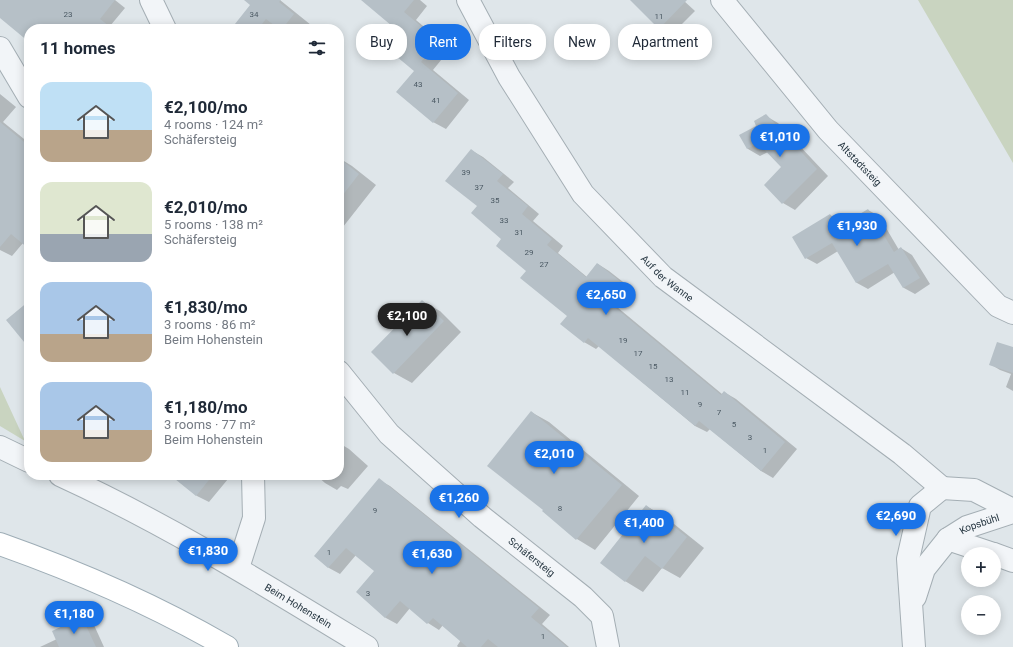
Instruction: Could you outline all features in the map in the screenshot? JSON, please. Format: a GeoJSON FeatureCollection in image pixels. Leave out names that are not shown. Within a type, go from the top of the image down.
{"type":"FeatureCollection","features":[{"type":"Feature","properties":{"kind":"main road"},"geometry":{"type":"LineString","coordinates":[[0,544],[52,563],[105,585],[157,609],[227,647]]}},
{"type":"Feature","properties":{"kind":"street"},"geometry":{"type":"LineString","coordinates":[[150,0],[162,24]]}},
{"type":"Feature","properties":{"kind":"street","name":"Auf der Wanne"},"geometry":{"type":"LineString","coordinates":[[468,0],[509,77],[588,200],[663,277],[902,454],[942,488]]}},
{"type":"Feature","properties":{"kind":"street","name":"Altstadtsteig"},"geometry":{"type":"LineString","coordinates":[[722,0],[828,130],[998,306],[1013,313]]}},
{"type":"Feature","properties":{"kind":"street"},"geometry":{"type":"LineString","coordinates":[[0,48],[24,89]]}},
{"type":"Feature","properties":{"kind":"street","name":"Schäfersteig"},"geometry":{"type":"LineString","coordinates":[[344,378],[389,434],[482,517],[583,597],[602,616],[608,647]]}},
{"type":"Feature","properties":{"kind":"street"},"geometry":{"type":"LineString","coordinates":[[0,447],[24,459]]}},
{"type":"Feature","properties":{"kind":"street","name":"Beim Hohenstein"},"geometry":{"type":"LineString","coordinates":[[71,480],[93,490],[238,568],[368,647]]}},
{"type":"Feature","properties":{"kind":"street"},"geometry":{"type":"LineString","coordinates":[[238,568],[254,518],[253,480]]}},
{"type":"Feature","properties":{"kind":"street"},"geometry":{"type":"LineString","coordinates":[[914,647],[908,559],[920,506],[942,488]]}},
{"type":"Feature","properties":{"kind":"street","name":"Kopsbühl"},"geometry":{"type":"LineString","coordinates":[[942,488],[974,490],[1013,511]]}},
{"type":"Feature","properties":{"kind":"street","name":"Kopsbühl"},"geometry":{"type":"LineString","coordinates":[[948,539],[967,527],[1013,511]]}},
{"type":"Feature","properties":{"kind":"street"},"geometry":{"type":"LineString","coordinates":[[911,610],[924,569],[948,539],[972,547]]}},
{"type":"Feature","properties":{"kind":"street"},"geometry":{"type":"LineString","coordinates":[[1001,557],[1013,561]]}},
{"type":"Feature","properties":{"kind":"green space"},"geometry":{"type":"Polygon","coordinates":[[[918,0],[1013,0],[1013,163],[918,0]]]}},
{"type":"Feature","properties":{"kind":"green space"},"geometry":{"type":"Polygon","coordinates":[[[0,387],[24,440],[0,426],[0,387]]]}},
{"type":"Feature","properties":{"kind":"building"},"geometry":{"type":"Polygon","coordinates":[[[0,0],[115,0],[100,19],[106,24],[24,24],[24,38],[0,18],[0,0]]]}},
{"type":"Feature","properties":{"kind":"building"},"geometry":{"type":"Polygon","coordinates":[[[244,0],[281,0],[279,2],[294,14],[286,24],[272,24],[266,19],[262,24],[235,24],[250,5],[244,0]]]}},
{"type":"Feature","properties":{"kind":"building"},"geometry":{"type":"Polygon","coordinates":[[[361,0],[414,0],[404,12],[418,24],[415,24],[415,60],[423,60],[421,62],[458,93],[433,123],[396,92],[414,71],[401,60],[407,60],[407,24],[390,24],[361,0]]]}},
{"type":"Feature","properties":{"kind":"building"},"geometry":{"type":"Polygon","coordinates":[[[630,0],[687,0],[664,24],[654,24],[630,0]]]}},
{"type":"Feature","properties":{"kind":"building"},"geometry":{"type":"Polygon","coordinates":[[[766,114],[817,169],[782,204],[764,185],[781,167],[758,143],[747,149],[739,135],[756,126],[754,121],[766,114]]]}},
{"type":"Feature","properties":{"kind":"building"},"geometry":{"type":"Polygon","coordinates":[[[0,122],[24,142],[24,245],[11,234],[0,247],[0,122]]]}},
{"type":"Feature","properties":{"kind":"building"},"geometry":{"type":"Polygon","coordinates":[[[471,149],[503,174],[497,181],[528,206],[522,214],[552,239],[547,245],[586,277],[597,263],[621,282],[606,300],[721,395],[724,391],[785,442],[761,471],[699,421],[695,426],[588,338],[584,343],[560,324],[567,316],[520,278],[526,271],[496,246],[501,239],[471,213],[477,206],[445,181],[471,149]]]}},
{"type":"Feature","properties":{"kind":"building"},"geometry":{"type":"Polygon","coordinates":[[[344,162],[359,174],[344,194],[344,162]]]}},
{"type":"Feature","properties":{"kind":"building"},"geometry":{"type":"Polygon","coordinates":[[[868,209],[894,252],[901,247],[920,278],[903,288],[888,264],[856,283],[832,243],[805,259],[792,237],[830,214],[838,227],[868,209]]]}},
{"type":"Feature","properties":{"kind":"building"},"geometry":{"type":"Polygon","coordinates":[[[422,300],[444,321],[393,374],[371,352],[422,300]]]}},
{"type":"Feature","properties":{"kind":"building"},"geometry":{"type":"Polygon","coordinates":[[[24,305],[24,342],[6,320],[24,305]]]}},
{"type":"Feature","properties":{"kind":"building"},"geometry":{"type":"Polygon","coordinates":[[[997,342],[1013,347],[1013,373],[989,365],[997,342]]]}},
{"type":"Feature","properties":{"kind":"building"},"geometry":{"type":"Polygon","coordinates":[[[531,411],[622,485],[576,540],[542,511],[543,510],[487,466],[531,411]]]}},
{"type":"Feature","properties":{"kind":"building"},"geometry":{"type":"Polygon","coordinates":[[[379,478],[539,608],[531,617],[567,647],[498,647],[488,639],[481,647],[467,647],[433,618],[427,624],[400,601],[385,618],[356,592],[374,571],[346,548],[328,568],[314,556],[379,478]]]}},
{"type":"Feature","properties":{"kind":"building"},"geometry":{"type":"Polygon","coordinates":[[[176,480],[209,480],[196,496],[176,480]]]}},
{"type":"Feature","properties":{"kind":"building"},"geometry":{"type":"Polygon","coordinates":[[[646,505],[687,537],[662,569],[645,556],[625,582],[600,563],[646,505]]]}},
{"type":"Feature","properties":{"kind":"building"},"geometry":{"type":"Polygon","coordinates":[[[82,617],[96,647],[59,647],[52,631],[82,617]]]}}]}
